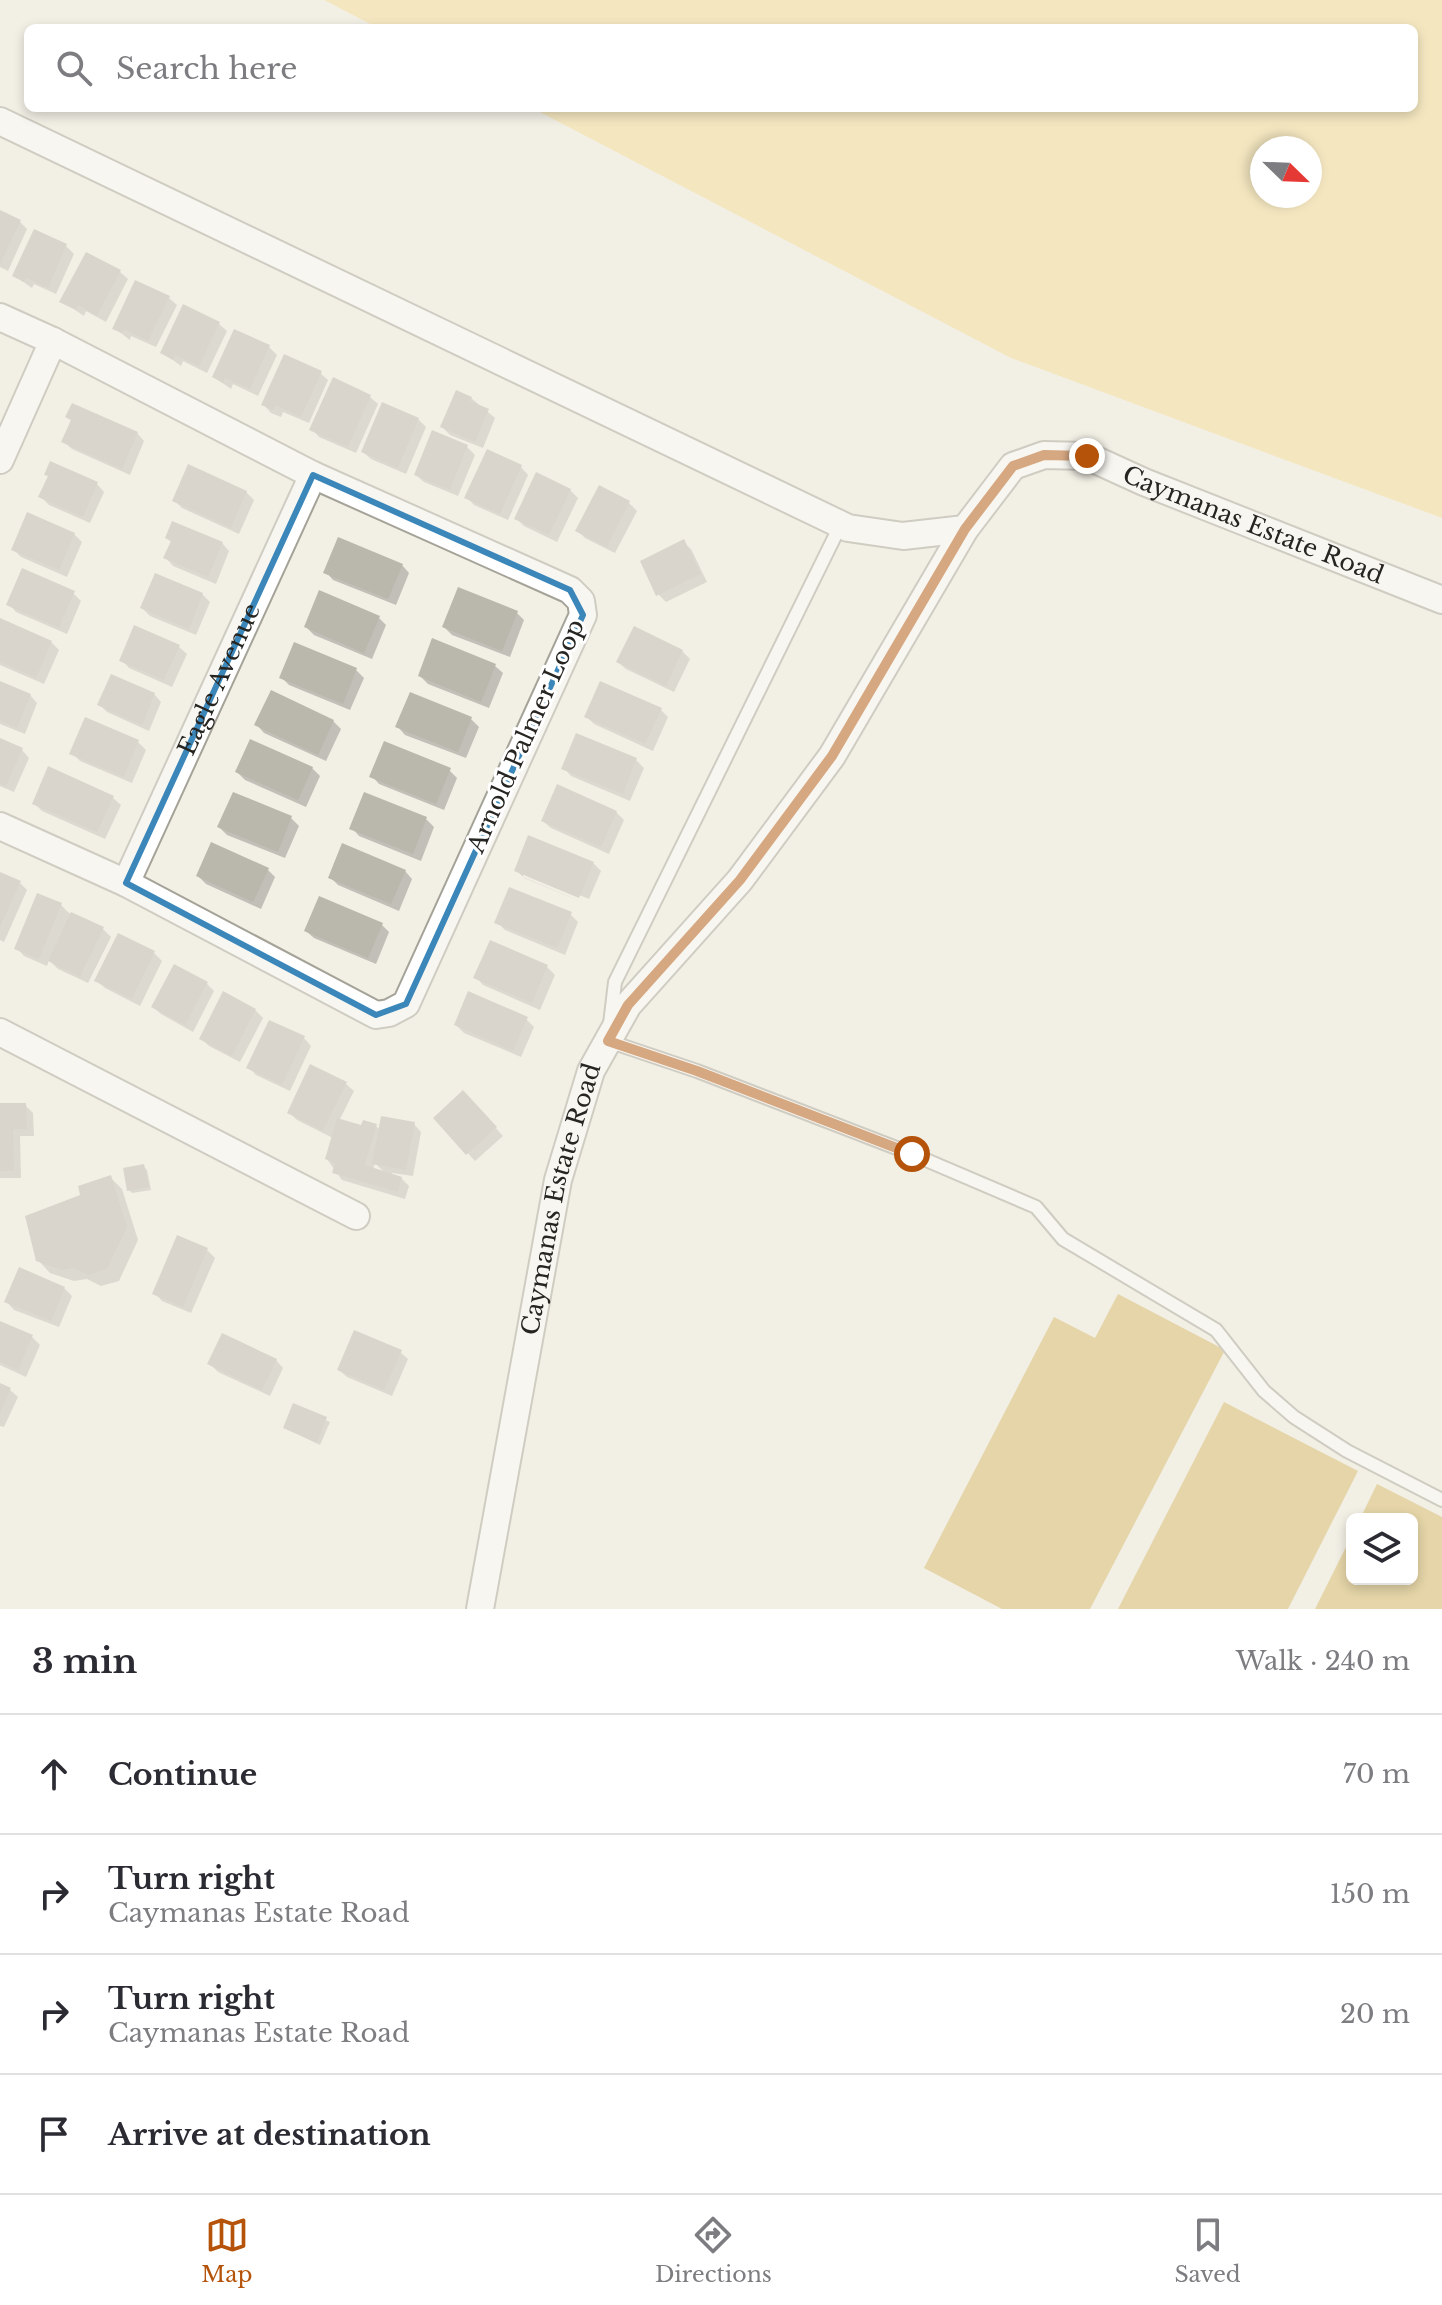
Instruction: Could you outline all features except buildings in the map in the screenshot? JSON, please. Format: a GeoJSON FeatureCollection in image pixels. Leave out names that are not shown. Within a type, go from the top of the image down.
{"type":"FeatureCollection","features":[{"type":"Feature","properties":{"kind":"street"},"geometry":{"type":"LineString","coordinates":[[0,121],[848,528],[903,536],[965,529]]}},
{"type":"Feature","properties":{"kind":"street","name":"Arnold Palmer Loop"},"geometry":{"type":"LineString","coordinates":[[0,317],[53,341],[313,475],[570,590],[581,601],[583,615],[406,1004],[389,1013],[376,1015],[126,883],[0,826]]}},
{"type":"Feature","properties":{"kind":"street"},"geometry":{"type":"LineString","coordinates":[[0,460],[53,341]]}},
{"type":"Feature","properties":{"kind":"street","name":"Caymanas Estate Road"},"geometry":{"type":"LineString","coordinates":[[480,1609],[558,1180],[591,1071],[628,1005],[740,880],[832,756],[965,529],[1013,466],[1044,455],[1087,456],[1442,600]]}},
{"type":"Feature","properties":{"kind":"street","name":"Eagle Avenue"},"geometry":{"type":"LineString","coordinates":[[126,883],[313,475]]}},
{"type":"Feature","properties":{"kind":"street"},"geometry":{"type":"LineString","coordinates":[[0,1032],[356,1216]]}},
{"type":"Feature","properties":{"kind":"lane"},"geometry":{"type":"LineString","coordinates":[[841,524],[615,982],[608,1041],[697,1071],[883,1143],[1036,1207],[1063,1239],[1216,1330],[1264,1391],[1294,1417],[1347,1451],[1442,1500]]}},
{"type":"Feature","properties":{"kind":"highlighted area"},"geometry":{"type":"Polygon","coordinates":[[[313,475],[570,590],[583,615],[406,1004],[376,1015],[126,883],[313,475]]]}},
{"type":"Feature","properties":{"kind":"shaded area"},"geometry":{"type":"Polygon","coordinates":[[[324,0],[1442,0],[1442,518],[1011,358],[540,112],[1418,112],[1418,24],[370,24],[324,0]]]}},
{"type":"Feature","properties":{"kind":"shaded area"},"geometry":{"type":"Polygon","coordinates":[[[1118,1294],[1225,1350],[1090,1609],[1002,1609],[924,1568],[1054,1317],[1095,1338],[1118,1294]]]}},
{"type":"Feature","properties":{"kind":"shaded area"},"geometry":{"type":"Polygon","coordinates":[[[1224,1402],[1358,1471],[1288,1609],[1118,1609],[1224,1402]]]}},
{"type":"Feature","properties":{"kind":"shaded area"},"geometry":{"type":"Polygon","coordinates":[[[1377,1484],[1442,1517],[1442,1609],[1315,1609],[1346,1547],[1346,1585],[1418,1585],[1418,1513],[1363,1513],[1377,1484]]]}},
{"type":"Feature","properties":{"kind":"route"},"geometry":{"type":"LineString","coordinates":[[912,1154],[697,1071],[608,1041],[628,1005],[740,880],[832,756],[965,529],[1013,466],[1044,455],[1087,456]]}}]}
